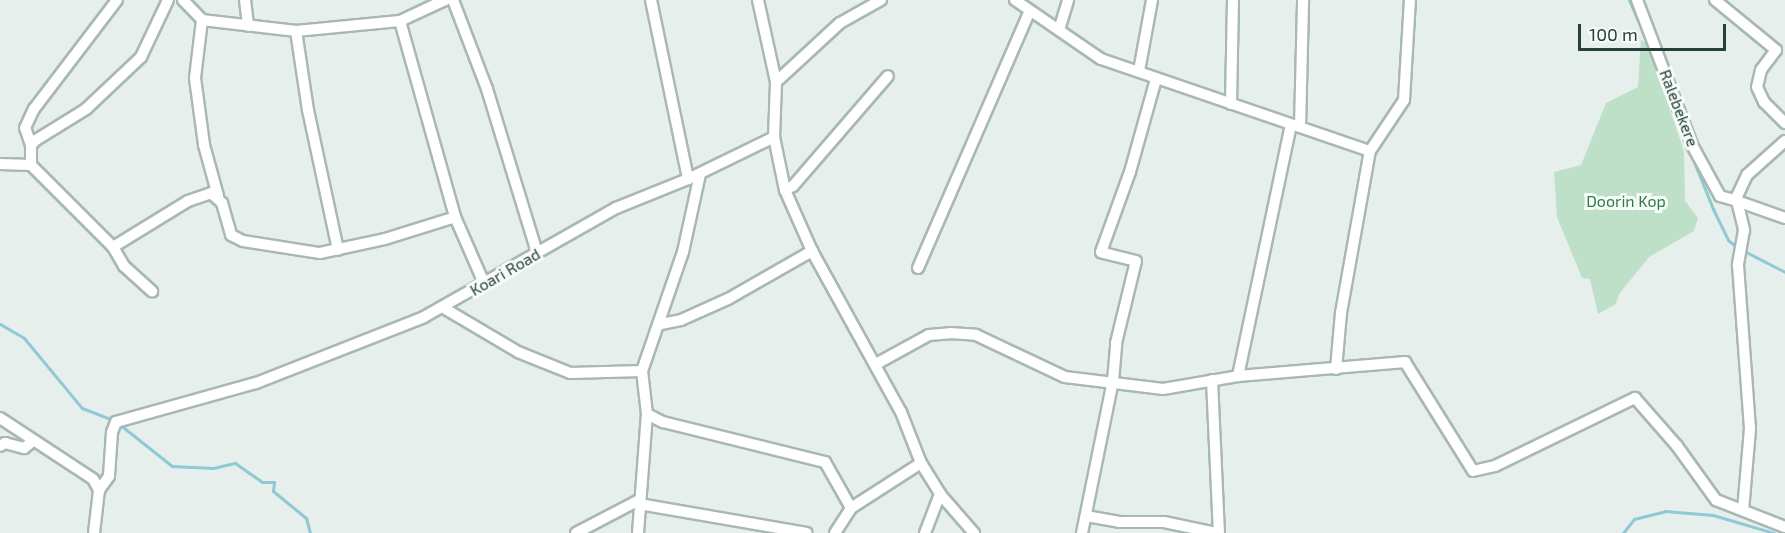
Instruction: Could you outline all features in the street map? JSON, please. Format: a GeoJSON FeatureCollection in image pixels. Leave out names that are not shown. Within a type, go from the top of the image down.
{"type":"FeatureCollection","features":[{"type":"Feature","properties":{"kind":"street"},"geometry":{"type":"LineString","coordinates":[[31,165],[31,145],[25,128],[34,109],[117,0]]}},
{"type":"Feature","properties":{"kind":"street"},"geometry":{"type":"LineString","coordinates":[[31,145],[86,109],[118,83],[141,57],[168,0]]}},
{"type":"Feature","properties":{"kind":"street"},"geometry":{"type":"LineString","coordinates":[[183,0],[202,20],[296,31],[400,21],[445,0]]}},
{"type":"Feature","properties":{"kind":"street"},"geometry":{"type":"LineString","coordinates":[[245,0],[248,26]]}},
{"type":"Feature","properties":{"kind":"street"},"geometry":{"type":"LineString","coordinates":[[453,0],[487,89],[537,253]]}},
{"type":"Feature","properties":{"kind":"street"},"geometry":{"type":"LineString","coordinates":[[651,0],[688,179]]}},
{"type":"Feature","properties":{"kind":"street"},"geometry":{"type":"LineString","coordinates":[[758,0],[776,82],[774,137],[785,190],[812,251],[876,364],[921,463],[940,494],[974,533]]}},
{"type":"Feature","properties":{"kind":"street"},"geometry":{"type":"LineString","coordinates":[[776,82],[840,23],[881,0]]}},
{"type":"Feature","properties":{"kind":"street"},"geometry":{"type":"LineString","coordinates":[[1015,0],[1101,59],[1370,151]]}},
{"type":"Feature","properties":{"kind":"street"},"geometry":{"type":"LineString","coordinates":[[1059,30],[1068,0]]}},
{"type":"Feature","properties":{"kind":"street"},"geometry":{"type":"LineString","coordinates":[[1139,71],[1152,0]]}},
{"type":"Feature","properties":{"kind":"street"},"geometry":{"type":"LineString","coordinates":[[1231,104],[1233,0]]}},
{"type":"Feature","properties":{"kind":"street"},"geometry":{"type":"LineString","coordinates":[[1238,376],[1296,126],[1303,0]]}},
{"type":"Feature","properties":{"kind":"street"},"geometry":{"type":"LineString","coordinates":[[1336,369],[1341,313],[1370,151],[1404,100],[1410,0]]}},
{"type":"Feature","properties":{"kind":"street","name":"Ralebekere"},"geometry":{"type":"LineString","coordinates":[[1637,0],[1692,145],[1720,196],[1785,218]]}},
{"type":"Feature","properties":{"kind":"street"},"geometry":{"type":"LineString","coordinates":[[1715,0],[1776,50],[1761,70],[1757,87],[1764,102],[1785,123]]}},
{"type":"Feature","properties":{"kind":"street"},"geometry":{"type":"LineString","coordinates":[[918,268],[1030,11]]}},
{"type":"Feature","properties":{"kind":"street"},"geometry":{"type":"LineString","coordinates":[[202,20],[195,78],[204,145],[227,228],[243,241],[320,253],[455,217]]}},
{"type":"Feature","properties":{"kind":"street"},"geometry":{"type":"LineString","coordinates":[[400,21],[455,217],[484,283]]}},
{"type":"Feature","properties":{"kind":"street"},"geometry":{"type":"LineString","coordinates":[[296,31],[308,110],[338,250]]}},
{"type":"Feature","properties":{"kind":"street"},"geometry":{"type":"LineString","coordinates":[[785,190],[888,76]]}},
{"type":"Feature","properties":{"kind":"street"},"geometry":{"type":"LineString","coordinates":[[1082,533],[1113,381],[1116,343],[1136,261],[1101,252],[1130,172],[1156,79]]}},
{"type":"Feature","properties":{"kind":"street","name":"Koari Road"},"geometry":{"type":"LineString","coordinates":[[99,490],[109,476],[112,432],[116,422],[256,383],[321,360],[442,307],[616,208],[700,174],[774,137]]}},
{"type":"Feature","properties":{"kind":"street"},"geometry":{"type":"LineString","coordinates":[[1743,510],[1750,429],[1738,265],[1744,230],[1737,201],[1737,188],[1747,175],[1785,141]]}},
{"type":"Feature","properties":{"kind":"street"},"geometry":{"type":"LineString","coordinates":[[0,164],[31,165],[114,247],[124,266],[152,291]]}},
{"type":"Feature","properties":{"kind":"street"},"geometry":{"type":"LineString","coordinates":[[638,533],[647,414],[642,371],[661,324],[700,174]]}},
{"type":"Feature","properties":{"kind":"street"},"geometry":{"type":"LineString","coordinates":[[114,247],[201,194],[218,196]]}},
{"type":"Feature","properties":{"kind":"street"},"geometry":{"type":"LineString","coordinates":[[661,324],[681,320],[728,299],[812,251]]}},
{"type":"Feature","properties":{"kind":"street"},"geometry":{"type":"LineString","coordinates":[[442,307],[518,352],[570,373],[642,371]]}},
{"type":"Feature","properties":{"kind":"street"},"geometry":{"type":"LineString","coordinates":[[876,364],[930,335],[967,334],[1065,377],[1113,381],[1163,390],[1238,376],[1405,362],[1473,471],[1495,466],[1635,398],[1677,446],[1716,500],[1785,527]]}},
{"type":"Feature","properties":{"kind":"street"},"geometry":{"type":"LineString","coordinates":[[1086,516],[1119,522],[1164,522],[1217,533],[1212,380]]}},
{"type":"Feature","properties":{"kind":"street"},"geometry":{"type":"LineString","coordinates":[[647,414],[663,423],[825,462],[851,508]]}},
{"type":"Feature","properties":{"kind":"street"},"geometry":{"type":"LineString","coordinates":[[0,418],[84,472],[99,490],[94,533]]}},
{"type":"Feature","properties":{"kind":"street"},"geometry":{"type":"LineString","coordinates":[[0,446],[5,443],[24,448],[33,441]]}},
{"type":"Feature","properties":{"kind":"street"},"geometry":{"type":"LineString","coordinates":[[835,533],[851,508],[921,463]]}},
{"type":"Feature","properties":{"kind":"street"},"geometry":{"type":"LineString","coordinates":[[925,533],[940,494]]}},
{"type":"Feature","properties":{"kind":"street"},"geometry":{"type":"LineString","coordinates":[[576,533],[639,502],[807,533]]}},
{"type":"Feature","properties":{"kind":"green space","name":"Doorin Kop"},"geometry":{"type":"Polygon","coordinates":[[[1641,40],[1647,43],[1684,151],[1685,201],[1698,218],[1694,231],[1649,257],[1619,294],[1616,304],[1598,314],[1590,279],[1582,278],[1557,217],[1554,172],[1581,165],[1606,103],[1638,87],[1641,40]]]}},
{"type":"Feature","properties":{"kind":"waterway"},"geometry":{"type":"LineString","coordinates":[[1629,0],[1642,29]]}},
{"type":"Feature","properties":{"kind":"waterway"},"geometry":{"type":"LineString","coordinates":[[1669,100],[1713,209],[1728,240],[1738,248]]}},
{"type":"Feature","properties":{"kind":"waterway"},"geometry":{"type":"LineString","coordinates":[[1744,251],[1785,272]]}},
{"type":"Feature","properties":{"kind":"waterway"},"geometry":{"type":"LineString","coordinates":[[0,324],[24,338],[82,408],[113,420]]}},
{"type":"Feature","properties":{"kind":"waterway"},"geometry":{"type":"LineString","coordinates":[[119,424],[172,466],[213,468],[235,463],[262,482],[274,482],[273,491],[306,518],[310,533]]}},
{"type":"Feature","properties":{"kind":"waterway"},"geometry":{"type":"LineString","coordinates":[[1623,533],[1634,519],[1665,511],[1713,515],[1774,533]]}}]}
